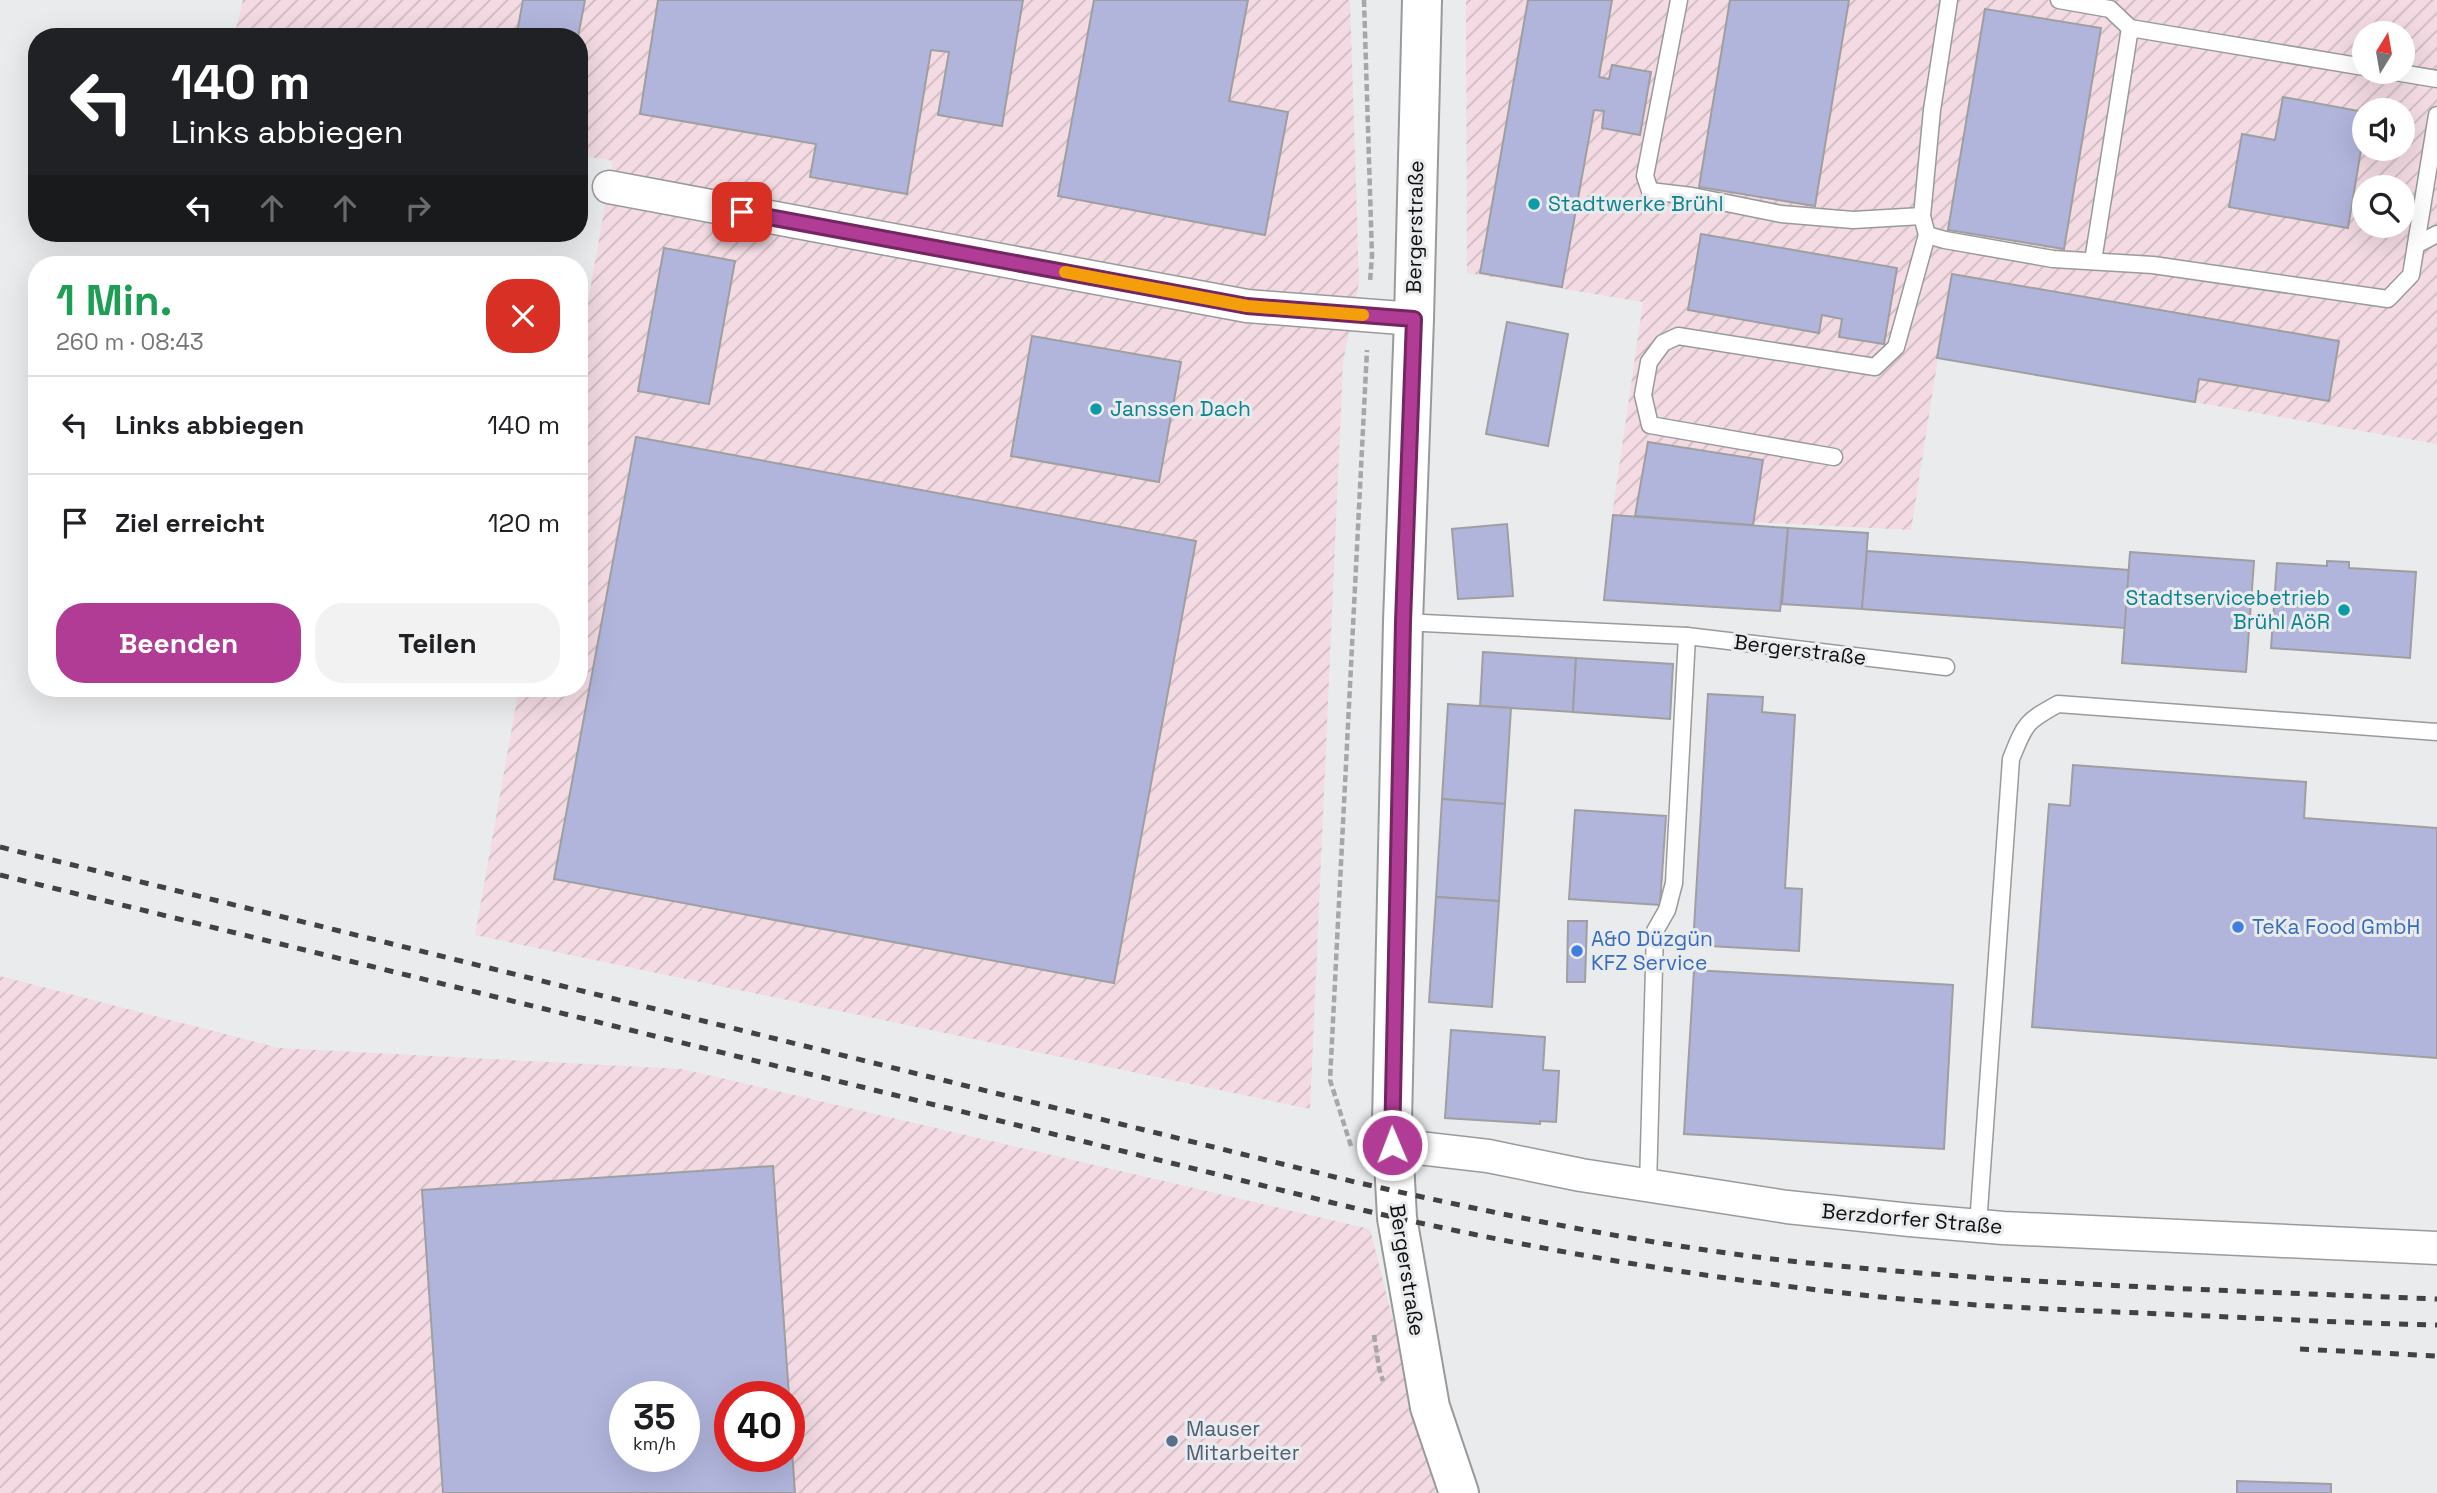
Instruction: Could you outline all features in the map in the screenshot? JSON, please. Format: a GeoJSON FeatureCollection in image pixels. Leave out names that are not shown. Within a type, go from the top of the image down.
{"type":"FeatureCollection","features":[{"type":"Feature","properties":{"kind":"street","name":"Bergerstraße"},"geometry":{"type":"LineString","coordinates":[[1422,0],[1403,622],[1392,1145],[1397,1218],[1430,1407],[1459,1493]]}},
{"type":"Feature","properties":{"kind":"street"},"geometry":{"type":"LineString","coordinates":[[610,187],[1247,306],[1414,319]]}},
{"type":"Feature","properties":{"kind":"street","name":"Berzdorfer Straße"},"geometry":{"type":"LineString","coordinates":[[1392,1145],[1488,1156],[1647,1186],[1787,1208],[1978,1225],[2437,1248]]}},
{"type":"Feature","properties":{"kind":"lane"},"geometry":{"type":"LineString","coordinates":[[1679,0],[1645,176],[1650,191],[1692,195],[1781,214],[1853,219],[1922,216]]}},
{"type":"Feature","properties":{"kind":"lane"},"geometry":{"type":"LineString","coordinates":[[1835,457],[1650,425],[1643,396],[1649,362],[1663,343],[1678,335],[1875,367],[1896,347],[1927,235],[1922,216],[1932,110],[1949,0]]}},
{"type":"Feature","properties":{"kind":"lane"},"geometry":{"type":"LineString","coordinates":[[2059,0],[2110,9],[2130,28],[2352,65]]}},
{"type":"Feature","properties":{"kind":"lane"},"geometry":{"type":"LineString","coordinates":[[2092,261],[2130,28]]}},
{"type":"Feature","properties":{"kind":"lane"},"geometry":{"type":"LineString","coordinates":[[2415,75],[2437,79]]}},
{"type":"Feature","properties":{"kind":"lane"},"geometry":{"type":"LineString","coordinates":[[1927,235],[2053,259],[2153,265],[2388,299],[2412,275],[2437,115]]}},
{"type":"Feature","properties":{"kind":"lane"},"geometry":{"type":"LineString","coordinates":[[2416,245],[2437,234]]}},
{"type":"Feature","properties":{"kind":"lane","name":"Bergerstraße"},"geometry":{"type":"LineString","coordinates":[[1403,622],[1686,636],[1946,667]]}},
{"type":"Feature","properties":{"kind":"lane"},"geometry":{"type":"LineString","coordinates":[[1647,1186],[1655,931],[1667,911],[1674,883],[1686,636]]}},
{"type":"Feature","properties":{"kind":"lane"},"geometry":{"type":"LineString","coordinates":[[1978,1225],[2011,759],[2021,733],[2031,718],[2058,704],[2437,732]]}},
{"type":"Feature","properties":{"kind":"shaded area"},"geometry":{"type":"Polygon","coordinates":[[[243,0],[1350,0],[1359,282],[1343,362],[1310,1109],[475,935],[517,697],[588,697],[588,301],[613,161],[588,157],[588,28],[236,28],[243,0]]]}},
{"type":"Feature","properties":{"kind":"shaded area"},"geometry":{"type":"Polygon","coordinates":[[[1466,0],[2437,0],[2437,444],[1938,358],[1911,530],[1612,515],[1643,302],[1467,273],[1466,0]]]}},
{"type":"Feature","properties":{"kind":"shaded area"},"geometry":{"type":"Polygon","coordinates":[[[0,976],[279,1048],[682,1069],[1370,1229],[1436,1493],[0,1493],[0,976]]]}},
{"type":"Feature","properties":{"kind":"building"},"geometry":{"type":"Polygon","coordinates":[[[523,0],[585,0],[580,28],[518,28],[523,0]]]}},
{"type":"Feature","properties":{"kind":"building"},"geometry":{"type":"Polygon","coordinates":[[[658,0],[1023,0],[1002,126],[938,115],[949,52],[931,50],[907,194],[810,177],[816,144],[640,114],[658,0]]]}},
{"type":"Feature","properties":{"kind":"building"},"geometry":{"type":"Polygon","coordinates":[[[1094,0],[1248,0],[1229,101],[1288,112],[1265,235],[1058,196],[1094,0]]]}},
{"type":"Feature","properties":{"kind":"building","name":"Stadtwerke Brühl"},"geometry":{"type":"Polygon","coordinates":[[[1528,0],[1612,0],[1599,77],[1609,79],[1612,65],[1651,72],[1640,135],[1602,128],[1604,111],[1594,110],[1562,287],[1480,273],[1528,0]]]}},
{"type":"Feature","properties":{"kind":"building"},"geometry":{"type":"Polygon","coordinates":[[[1730,0],[1849,0],[1815,206],[1699,187],[1730,0]]]}},
{"type":"Feature","properties":{"kind":"building"},"geometry":{"type":"Polygon","coordinates":[[[1985,9],[2101,28],[2064,249],[1948,230],[1985,9]]]}},
{"type":"Feature","properties":{"kind":"building"},"geometry":{"type":"Polygon","coordinates":[[[2283,97],[2352,110],[2352,161],[2359,161],[2357,175],[2352,175],[2352,204],[2348,228],[2229,207],[2242,134],[2275,140],[2283,97]]]}},
{"type":"Feature","properties":{"kind":"building"},"geometry":{"type":"Polygon","coordinates":[[[1701,234],[1897,268],[1884,344],[1839,337],[1842,319],[1822,315],[1819,333],[1688,310],[1701,234]]]}},
{"type":"Feature","properties":{"kind":"building"},"geometry":{"type":"Polygon","coordinates":[[[664,248],[735,261],[709,404],[638,391],[664,248]]]}},
{"type":"Feature","properties":{"kind":"building"},"geometry":{"type":"Polygon","coordinates":[[[1952,274],[2339,341],[2329,401],[2199,379],[2195,402],[1937,358],[1952,274]]]}},
{"type":"Feature","properties":{"kind":"building"},"geometry":{"type":"Polygon","coordinates":[[[1507,322],[1568,334],[1548,446],[1486,434],[1507,322]]]}},
{"type":"Feature","properties":{"kind":"building","name":"Janssen Dach"},"geometry":{"type":"Polygon","coordinates":[[[1032,336],[1181,362],[1159,482],[1011,456],[1032,336]]]}},
{"type":"Feature","properties":{"kind":"building"},"geometry":{"type":"Polygon","coordinates":[[[636,437],[1196,541],[1114,983],[554,879],[636,437]]]}},
{"type":"Feature","properties":{"kind":"building"},"geometry":{"type":"Polygon","coordinates":[[[1648,442],[1763,460],[1753,525],[1635,516],[1648,442]]]}},
{"type":"Feature","properties":{"kind":"building"},"geometry":{"type":"Polygon","coordinates":[[[1613,515],[1788,528],[1780,611],[1604,600],[1613,515]]]}},
{"type":"Feature","properties":{"kind":"building"},"geometry":{"type":"Polygon","coordinates":[[[1507,524],[1513,596],[1458,599],[1452,529],[1507,524]]]}},
{"type":"Feature","properties":{"kind":"building"},"geometry":{"type":"Polygon","coordinates":[[[1788,528],[1868,533],[1862,609],[1782,604],[1788,528]]]}},
{"type":"Feature","properties":{"kind":"building"},"geometry":{"type":"Polygon","coordinates":[[[1867,551],[2129,570],[2125,628],[1862,609],[1867,551]]]}},
{"type":"Feature","properties":{"kind":"building"},"geometry":{"type":"Polygon","coordinates":[[[2130,552],[2254,561],[2246,672],[2122,663],[2130,552]]]}},
{"type":"Feature","properties":{"kind":"building","name":"Stadtservicebetrieb Brühl AöR"},"geometry":{"type":"Polygon","coordinates":[[[2327,561],[2349,562],[2349,568],[2416,572],[2410,658],[2271,648],[2277,563],[2327,566],[2327,561]]]}},
{"type":"Feature","properties":{"kind":"building"},"geometry":{"type":"Polygon","coordinates":[[[1483,652],[1576,658],[1573,712],[1480,706],[1483,652]]]}},
{"type":"Feature","properties":{"kind":"building"},"geometry":{"type":"Polygon","coordinates":[[[1576,658],[1673,664],[1670,719],[1573,712],[1576,658]]]}},
{"type":"Feature","properties":{"kind":"building"},"geometry":{"type":"Polygon","coordinates":[[[1708,694],[1763,697],[1762,712],[1795,715],[1785,888],[1802,889],[1799,951],[1693,945],[1708,694]]]}},
{"type":"Feature","properties":{"kind":"building"},"geometry":{"type":"Polygon","coordinates":[[[1448,704],[1511,708],[1505,804],[1442,799],[1448,704]]]}},
{"type":"Feature","properties":{"kind":"building","name":"TeKa Food GmbH"},"geometry":{"type":"Polygon","coordinates":[[[2073,765],[2306,782],[2304,818],[2437,828],[2437,1058],[2032,1027],[2049,804],[2070,806],[2073,765]]]}},
{"type":"Feature","properties":{"kind":"building"},"geometry":{"type":"Polygon","coordinates":[[[1442,799],[1505,804],[1499,901],[1436,897],[1442,799]]]}},
{"type":"Feature","properties":{"kind":"building"},"geometry":{"type":"Polygon","coordinates":[[[1575,810],[1666,816],[1660,905],[1569,899],[1575,810]]]}},
{"type":"Feature","properties":{"kind":"building"},"geometry":{"type":"Polygon","coordinates":[[[1436,897],[1499,901],[1492,1007],[1429,1002],[1436,897]]]}},
{"type":"Feature","properties":{"kind":"building","name":"A&O Düzgün KFZ Service"},"geometry":{"type":"Polygon","coordinates":[[[1568,921],[1587,921],[1585,982],[1567,982],[1568,921]]]}},
{"type":"Feature","properties":{"kind":"building"},"geometry":{"type":"Polygon","coordinates":[[[1694,970],[1953,985],[1944,1149],[1684,1134],[1694,970]]]}},
{"type":"Feature","properties":{"kind":"building"},"geometry":{"type":"Polygon","coordinates":[[[1451,1030],[1545,1037],[1543,1070],[1559,1071],[1556,1122],[1540,1121],[1540,1124],[1445,1118],[1451,1030]]]}},
{"type":"Feature","properties":{"kind":"building"},"geometry":{"type":"Polygon","coordinates":[[[773,1166],[788,1381],[714,1381],[714,1472],[794,1472],[795,1493],[443,1493],[422,1190],[773,1166]]]}},
{"type":"Feature","properties":{"kind":"building"},"geometry":{"type":"Polygon","coordinates":[[[2237,1481],[2331,1484],[2331,1493],[2237,1493],[2237,1481]]]}},
{"type":"Feature","properties":{"kind":"railway"},"geometry":{"type":"LineString","coordinates":[[0,847],[1355,1182],[1567,1227],[1781,1260],[1945,1275],[2437,1299]]}},
{"type":"Feature","properties":{"kind":"railway"},"geometry":{"type":"LineString","coordinates":[[0,875],[1358,1209],[1490,1238],[1690,1273],[1925,1301],[2062,1310],[2437,1325]]}},
{"type":"Feature","properties":{"kind":"railway"},"geometry":{"type":"LineString","coordinates":[[2300,1349],[2437,1356]]}},
{"type":"Feature","properties":{"kind":"slow traffic"},"geometry":{"type":"LineString","coordinates":[[1065,272],[1247,306],[1363,315]]}},
{"type":"Feature","properties":{"kind":"place","name":"Stadtwerke Brühl"},"geometry":{"type":"Point","coordinates":[1534,204]}},
{"type":"Feature","properties":{"kind":"place","name":"Janssen Dach"},"geometry":{"type":"Point","coordinates":[1096,409]}},
{"type":"Feature","properties":{"kind":"place","name":"Stadtservicebetrieb Brühl AöR"},"geometry":{"type":"Point","coordinates":[2344,610]}},
{"type":"Feature","properties":{"kind":"place","name":"TeKa Food GmbH"},"geometry":{"type":"Point","coordinates":[2238,927]}},
{"type":"Feature","properties":{"kind":"place","name":"A&O Düzgün KFZ Service"},"geometry":{"type":"Point","coordinates":[1577,951]}},
{"type":"Feature","properties":{"kind":"place","name":"Mauser Mitarbeiter"},"geometry":{"type":"Point","coordinates":[1172,1441]}},
{"type":"Feature","properties":{"kind":"route"},"geometry":{"type":"LineString","coordinates":[[742,212],[1247,306],[1414,319],[1403,622],[1392,1145]]}}]}
